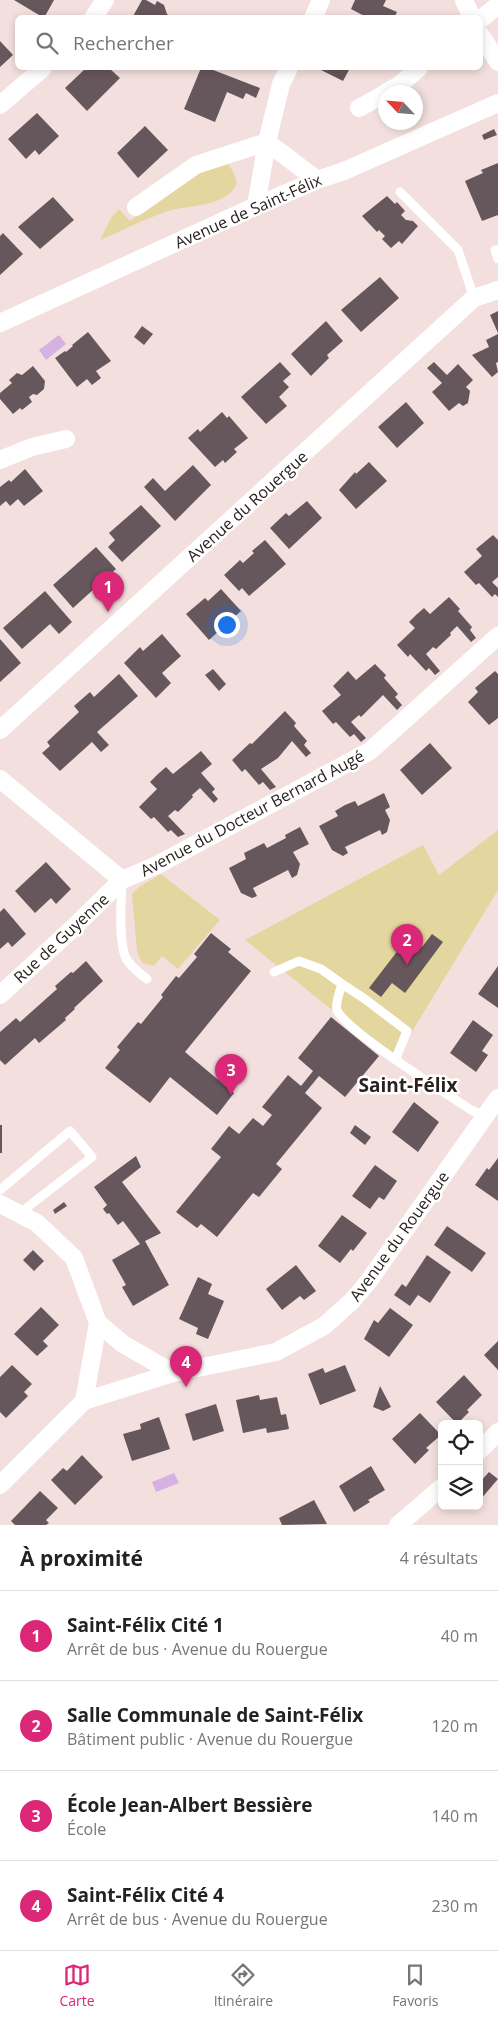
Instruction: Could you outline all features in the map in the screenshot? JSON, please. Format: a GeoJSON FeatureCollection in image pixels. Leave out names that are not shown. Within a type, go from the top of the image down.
{"type":"FeatureCollection","features":[{"type":"Feature","properties":{"kind":"street"},"geometry":{"type":"LineString","coordinates":[[95,15],[104,0]]}},
{"type":"Feature","properties":{"kind":"street"},"geometry":{"type":"LineString","coordinates":[[314,15],[322,0]]}},
{"type":"Feature","properties":{"kind":"street"},"geometry":{"type":"LineString","coordinates":[[464,0],[471,15]]}},
{"type":"Feature","properties":{"kind":"street"},"geometry":{"type":"LineString","coordinates":[[483,18],[498,5]]}},
{"type":"Feature","properties":{"kind":"street"},"geometry":{"type":"LineString","coordinates":[[483,39],[498,62]]}},
{"type":"Feature","properties":{"kind":"street"},"geometry":{"type":"LineString","coordinates":[[0,105],[41,70]]}},
{"type":"Feature","properties":{"kind":"street"},"geometry":{"type":"LineString","coordinates":[[256,206],[267,142],[281,84],[288,70]]}},
{"type":"Feature","properties":{"kind":"street"},"geometry":{"type":"LineString","coordinates":[[399,85],[417,70]]}},
{"type":"Feature","properties":{"kind":"street"},"geometry":{"type":"LineString","coordinates":[[359,108],[378,97]]}},
{"type":"Feature","properties":{"kind":"street","name":"Avenue de Saint-Félix"},"geometry":{"type":"LineString","coordinates":[[0,323],[256,206],[317,180],[344,171],[498,103]]}},
{"type":"Feature","properties":{"kind":"street"},"geometry":{"type":"LineString","coordinates":[[267,142],[317,180]]}},
{"type":"Feature","properties":{"kind":"street"},"geometry":{"type":"LineString","coordinates":[[136,207],[196,165],[267,142]]}},
{"type":"Feature","properties":{"kind":"street","name":"Avenue du Rouergue"},"geometry":{"type":"LineString","coordinates":[[0,730],[474,298],[498,290]]}},
{"type":"Feature","properties":{"kind":"street"},"geometry":{"type":"LineString","coordinates":[[0,460],[32,447],[66,439]]}},
{"type":"Feature","properties":{"kind":"street","name":"Avenue du Docteur Bernard Augé"},"geometry":{"type":"LineString","coordinates":[[0,779],[122,880],[157,865],[370,751],[498,636]]}},
{"type":"Feature","properties":{"kind":"street","name":"Rue de Guyenne"},"geometry":{"type":"LineString","coordinates":[[0,995],[122,880]]}},
{"type":"Feature","properties":{"kind":"street","name":"Avenue du Rouergue"},"geometry":{"type":"LineString","coordinates":[[84,1400],[173,1373],[276,1352],[324,1326],[352,1301],[368,1282],[498,1098]]}},
{"type":"Feature","properties":{"kind":"street"},"geometry":{"type":"LineString","coordinates":[[0,1204],[37,1223],[74,1258],[98,1323],[123,1344],[173,1373]]}},
{"type":"Feature","properties":{"kind":"street"},"geometry":{"type":"LineString","coordinates":[[0,1485],[84,1400],[98,1323]]}},
{"type":"Feature","properties":{"kind":"street"},"geometry":{"type":"LineString","coordinates":[[483,1447],[498,1432]]}},
{"type":"Feature","properties":{"kind":"street"},"geometry":{"type":"LineString","coordinates":[[398,1525],[438,1490]]}},
{"type":"Feature","properties":{"kind":"lane"},"geometry":{"type":"LineString","coordinates":[[400,192],[458,250],[474,298]]}},
{"type":"Feature","properties":{"kind":"lane"},"geometry":{"type":"LineString","coordinates":[[498,250],[495,250],[498,259]]}},
{"type":"Feature","properties":{"kind":"lane"},"geometry":{"type":"LineString","coordinates":[[122,880],[122,933],[126,959],[136,971],[147,979]]}},
{"type":"Feature","properties":{"kind":"lane"},"geometry":{"type":"LineString","coordinates":[[274,972],[299,961],[322,969],[365,998],[407,1031],[396,1058]]}},
{"type":"Feature","properties":{"kind":"lane"},"geometry":{"type":"LineString","coordinates":[[342,984],[336,1007],[342,1018],[386,1053],[471,1110],[486,1116]]}},
{"type":"Feature","properties":{"kind":"lane"},"geometry":{"type":"LineString","coordinates":[[0,1190],[70,1131],[92,1157],[20,1213]]}},
{"type":"Feature","properties":{"kind":"shaded area"},"geometry":{"type":"Polygon","coordinates":[[[227,163],[232,169],[236,183],[233,190],[227,196],[212,203],[168,211],[100,240],[111,218],[119,209],[130,221],[204,170],[227,163]]]}},
{"type":"Feature","properties":{"kind":"shaded area"},"geometry":{"type":"Polygon","coordinates":[[[59,335],[66,344],[46,360],[39,350],[59,335]]]}},
{"type":"Feature","properties":{"kind":"shaded area"},"geometry":{"type":"Polygon","coordinates":[[[498,830],[498,890],[396,1058],[342,1018],[245,940],[423,845],[439,875],[498,830]]]}},
{"type":"Feature","properties":{"kind":"shaded area"},"geometry":{"type":"Polygon","coordinates":[[[161,874],[220,920],[178,969],[162,956],[154,966],[142,963],[137,951],[132,894],[139,887],[161,874]]]}},
{"type":"Feature","properties":{"kind":"shaded area"},"geometry":{"type":"Polygon","coordinates":[[[174,1473],[179,1483],[156,1492],[152,1482],[174,1473]]]}},
{"type":"Feature","properties":{"kind":"building"},"geometry":{"type":"Polygon","coordinates":[[[14,0],[54,0],[46,15],[39,15],[14,0]]]}},
{"type":"Feature","properties":{"kind":"building"},"geometry":{"type":"Polygon","coordinates":[[[142,0],[146,0],[155,5],[157,1],[164,5],[168,15],[134,15],[142,0]]]}},
{"type":"Feature","properties":{"kind":"building"},"geometry":{"type":"Polygon","coordinates":[[[355,0],[386,0],[383,6],[397,12],[396,15],[362,15],[351,9],[355,0]]]}},
{"type":"Feature","properties":{"kind":"building"},"geometry":{"type":"Polygon","coordinates":[[[0,41],[13,55],[0,67],[0,41]]]}},
{"type":"Feature","properties":{"kind":"building"},"geometry":{"type":"Polygon","coordinates":[[[84,70],[111,70],[120,78],[87,111],[65,88],[84,70]]]}},
{"type":"Feature","properties":{"kind":"building"},"geometry":{"type":"Polygon","coordinates":[[[200,70],[213,70],[260,88],[256,98],[246,93],[243,99],[227,92],[215,122],[184,109],[200,70]]]}},
{"type":"Feature","properties":{"kind":"building"},"geometry":{"type":"Polygon","coordinates":[[[321,70],[349,70],[343,81],[321,70]]]}},
{"type":"Feature","properties":{"kind":"building"},"geometry":{"type":"Polygon","coordinates":[[[37,113],[59,136],[39,155],[35,150],[26,159],[8,139],[37,113]]]}},
{"type":"Feature","properties":{"kind":"building"},"geometry":{"type":"Polygon","coordinates":[[[145,126],[168,150],[138,178],[117,153],[145,126]]]}},
{"type":"Feature","properties":{"kind":"building"},"geometry":{"type":"Polygon","coordinates":[[[494,129],[497,135],[484,140],[482,135],[494,129]]]}},
{"type":"Feature","properties":{"kind":"building"},"geometry":{"type":"Polygon","coordinates":[[[498,163],[498,215],[482,221],[465,181],[483,173],[481,170],[498,163]]]}},
{"type":"Feature","properties":{"kind":"building"},"geometry":{"type":"Polygon","coordinates":[[[387,196],[395,204],[397,202],[405,211],[401,215],[406,220],[413,221],[418,226],[402,244],[399,241],[391,248],[382,239],[385,236],[379,230],[377,232],[362,216],[387,196]]]}},
{"type":"Feature","properties":{"kind":"building"},"geometry":{"type":"Polygon","coordinates":[[[53,197],[74,220],[40,249],[18,227],[53,197]]]}},
{"type":"Feature","properties":{"kind":"building"},"geometry":{"type":"Polygon","coordinates":[[[3,233],[23,254],[0,275],[0,236],[3,233]]]}},
{"type":"Feature","properties":{"kind":"building"},"geometry":{"type":"Polygon","coordinates":[[[380,277],[399,298],[361,332],[341,310],[380,277]]]}},
{"type":"Feature","properties":{"kind":"building"},"geometry":{"type":"Polygon","coordinates":[[[498,311],[498,333],[490,315],[498,311]]]}},
{"type":"Feature","properties":{"kind":"building"},"geometry":{"type":"Polygon","coordinates":[[[326,321],[343,341],[327,355],[329,358],[311,376],[291,354],[326,321]]]}},
{"type":"Feature","properties":{"kind":"building"},"geometry":{"type":"Polygon","coordinates":[[[142,326],[153,334],[144,345],[134,337],[142,326]]]}},
{"type":"Feature","properties":{"kind":"building"},"geometry":{"type":"Polygon","coordinates":[[[88,332],[111,361],[96,371],[101,378],[92,385],[87,379],[77,387],[55,358],[66,352],[88,332]]]}},
{"type":"Feature","properties":{"kind":"building"},"geometry":{"type":"Polygon","coordinates":[[[498,334],[498,362],[496,363],[498,372],[492,377],[472,355],[489,347],[486,340],[498,334]]]}},
{"type":"Feature","properties":{"kind":"building"},"geometry":{"type":"Polygon","coordinates":[[[280,362],[291,374],[283,381],[289,387],[279,397],[287,406],[266,424],[241,397],[280,362]]]}},
{"type":"Feature","properties":{"kind":"building"},"geometry":{"type":"Polygon","coordinates":[[[434,362],[447,375],[458,364],[473,380],[466,387],[470,391],[468,403],[463,406],[459,403],[449,411],[432,392],[442,383],[427,368],[434,362]]]}},
{"type":"Feature","properties":{"kind":"building"},"geometry":{"type":"Polygon","coordinates":[[[33,366],[45,381],[44,389],[37,395],[33,394],[29,397],[32,402],[13,414],[0,399],[0,393],[12,383],[9,380],[17,373],[22,375],[33,366]]]}},
{"type":"Feature","properties":{"kind":"building"},"geometry":{"type":"Polygon","coordinates":[[[406,402],[424,423],[397,448],[378,427],[406,402]]]}},
{"type":"Feature","properties":{"kind":"building"},"geometry":{"type":"Polygon","coordinates":[[[222,412],[227,418],[229,416],[248,438],[234,449],[237,452],[225,463],[223,460],[215,467],[188,438],[198,429],[200,432],[222,412]]]}},
{"type":"Feature","properties":{"kind":"building"},"geometry":{"type":"Polygon","coordinates":[[[369,462],[387,481],[356,509],[339,490],[355,472],[356,474],[369,462]]]}},
{"type":"Feature","properties":{"kind":"building"},"geometry":{"type":"Polygon","coordinates":[[[193,465],[211,485],[175,521],[144,487],[153,478],[165,491],[193,465]]]}},
{"type":"Feature","properties":{"kind":"building"},"geometry":{"type":"Polygon","coordinates":[[[25,469],[43,491],[24,506],[18,499],[10,506],[6,501],[0,506],[0,487],[9,480],[11,482],[25,469]]]}},
{"type":"Feature","properties":{"kind":"building"},"geometry":{"type":"Polygon","coordinates":[[[307,501],[322,518],[289,549],[270,528],[286,513],[289,516],[307,501]]]}},
{"type":"Feature","properties":{"kind":"building"},"geometry":{"type":"Polygon","coordinates":[[[141,505],[161,526],[122,562],[108,547],[115,540],[109,533],[141,505]]]}},
{"type":"Feature","properties":{"kind":"building"},"geometry":{"type":"Polygon","coordinates":[[[493,535],[498,540],[498,577],[492,582],[498,588],[498,597],[495,594],[492,597],[479,583],[476,585],[464,572],[482,556],[476,549],[493,535]]]}},
{"type":"Feature","properties":{"kind":"building"},"geometry":{"type":"Polygon","coordinates":[[[265,540],[286,564],[249,596],[242,588],[239,591],[224,575],[240,560],[243,563],[254,553],[252,551],[265,540]]]}},
{"type":"Feature","properties":{"kind":"building"},"geometry":{"type":"Polygon","coordinates":[[[96,547],[116,569],[73,608],[53,585],[96,547]]]}},
{"type":"Feature","properties":{"kind":"building"},"geometry":{"type":"Polygon","coordinates":[[[221,589],[241,611],[209,640],[186,614],[205,598],[208,601],[221,589]]]}},
{"type":"Feature","properties":{"kind":"building"},"geometry":{"type":"Polygon","coordinates":[[[45,591],[72,622],[59,634],[50,624],[22,649],[3,628],[45,591]]]}},
{"type":"Feature","properties":{"kind":"building"},"geometry":{"type":"Polygon","coordinates":[[[449,597],[472,627],[470,630],[476,638],[471,642],[457,626],[450,633],[451,635],[436,649],[433,647],[426,654],[440,671],[435,675],[429,668],[426,671],[410,654],[408,657],[397,645],[415,628],[409,622],[416,615],[424,608],[430,614],[449,597]]]}},
{"type":"Feature","properties":{"kind":"building"},"geometry":{"type":"Polygon","coordinates":[[[162,634],[181,656],[162,673],[171,683],[156,698],[124,663],[140,647],[143,651],[162,634]]]}},
{"type":"Feature","properties":{"kind":"building"},"geometry":{"type":"Polygon","coordinates":[[[0,639],[21,663],[0,682],[0,639]]]}},
{"type":"Feature","properties":{"kind":"building"},"geometry":{"type":"Polygon","coordinates":[[[375,664],[386,675],[384,678],[398,694],[395,697],[402,705],[397,710],[383,695],[361,717],[359,715],[351,722],[366,738],[361,742],[354,734],[350,737],[336,722],[333,724],[322,711],[341,695],[333,686],[348,671],[356,680],[375,664]]]}},
{"type":"Feature","properties":{"kind":"building"},"geometry":{"type":"Polygon","coordinates":[[[213,669],[226,684],[219,691],[205,675],[213,669]]]}},
{"type":"Feature","properties":{"kind":"building"},"geometry":{"type":"Polygon","coordinates":[[[495,671],[498,674],[498,718],[489,725],[468,702],[478,692],[475,688],[495,671]]]}},
{"type":"Feature","properties":{"kind":"building"},"geometry":{"type":"Polygon","coordinates":[[[119,674],[138,696],[97,732],[109,745],[101,752],[92,742],[60,771],[42,753],[50,746],[47,742],[79,712],[74,706],[90,692],[94,697],[119,674]]]}},
{"type":"Feature","properties":{"kind":"building"},"geometry":{"type":"Polygon","coordinates":[[[285,711],[296,723],[294,726],[307,741],[304,745],[311,753],[306,757],[292,741],[278,758],[261,769],[276,787],[270,790],[263,782],[259,785],[245,769],[242,772],[232,760],[250,743],[252,744],[285,711]]]}},
{"type":"Feature","properties":{"kind":"building"},"geometry":{"type":"Polygon","coordinates":[[[430,743],[452,768],[422,795],[400,770],[430,743]]]}},
{"type":"Feature","properties":{"kind":"building"},"geometry":{"type":"Polygon","coordinates":[[[201,751],[212,764],[201,773],[215,789],[212,792],[218,799],[214,803],[200,788],[178,812],[175,810],[168,816],[185,834],[178,837],[171,830],[168,832],[154,817],[151,819],[139,807],[157,789],[150,782],[158,774],[166,767],[173,774],[201,751]]]}},
{"type":"Feature","properties":{"kind":"building"},"geometry":{"type":"Polygon","coordinates":[[[384,793],[390,807],[385,810],[390,820],[387,832],[382,835],[380,830],[345,847],[348,853],[343,856],[332,850],[319,826],[338,816],[335,811],[345,805],[355,801],[358,806],[384,793]]]}},
{"type":"Feature","properties":{"kind":"building"},"geometry":{"type":"Polygon","coordinates":[[[300,827],[309,844],[293,852],[300,864],[297,875],[292,878],[288,870],[253,888],[257,896],[252,898],[241,893],[229,868],[246,859],[244,853],[264,843],[267,848],[286,838],[285,835],[300,827]]]}},
{"type":"Feature","properties":{"kind":"building"},"geometry":{"type":"Polygon","coordinates":[[[46,862],[71,889],[56,904],[51,898],[35,913],[15,891],[46,862]]]}},
{"type":"Feature","properties":{"kind":"building"},"geometry":{"type":"Polygon","coordinates":[[[4,908],[26,934],[12,947],[8,942],[0,949],[0,912],[4,908]]]}},
{"type":"Feature","properties":{"kind":"building"},"geometry":{"type":"Polygon","coordinates":[[[211,933],[231,949],[228,952],[251,971],[185,1052],[234,1093],[217,1115],[170,1077],[150,1103],[105,1068],[120,1050],[117,1047],[138,1022],[141,1024],[163,997],[161,995],[176,976],[179,978],[197,957],[194,954],[211,933]]]}},
{"type":"Feature","properties":{"kind":"building"},"geometry":{"type":"Polygon","coordinates":[[[432,934],[443,942],[405,993],[392,983],[381,997],[369,988],[409,936],[422,947],[432,934]]]}},
{"type":"Feature","properties":{"kind":"building"},"geometry":{"type":"Polygon","coordinates":[[[86,961],[103,981],[74,1008],[65,1018],[66,1020],[39,1043],[35,1038],[5,1065],[0,1060],[0,1032],[16,1018],[20,1022],[57,989],[55,986],[86,961]]]}},
{"type":"Feature","properties":{"kind":"building"},"geometry":{"type":"Polygon","coordinates":[[[498,966],[498,1008],[478,994],[498,966]]]}},
{"type":"Feature","properties":{"kind":"building"},"geometry":{"type":"Polygon","coordinates":[[[331,1017],[379,1056],[345,1097],[319,1076],[305,1093],[322,1108],[276,1164],[282,1169],[259,1197],[253,1193],[217,1237],[201,1224],[197,1228],[176,1212],[221,1157],[211,1149],[229,1126],[239,1134],[253,1118],[263,1126],[272,1115],[262,1107],[288,1075],[301,1086],[313,1071],[298,1058],[331,1017]]]}},
{"type":"Feature","properties":{"kind":"building"},"geometry":{"type":"Polygon","coordinates":[[[473,1020],[493,1035],[482,1051],[488,1055],[476,1072],[450,1053],[473,1020]]]}},
{"type":"Feature","properties":{"kind":"building"},"geometry":{"type":"Polygon","coordinates":[[[414,1102],[439,1122],[418,1152],[392,1132],[414,1102]]]}},
{"type":"Feature","properties":{"kind":"building"},"geometry":{"type":"Polygon","coordinates":[[[0,1125],[2,1125],[2,1153],[0,1153],[0,1125]]]}},
{"type":"Feature","properties":{"kind":"building"},"geometry":{"type":"Polygon","coordinates":[[[355,1125],[371,1137],[365,1145],[350,1133],[355,1125]]]}},
{"type":"Feature","properties":{"kind":"building"},"geometry":{"type":"Polygon","coordinates":[[[136,1156],[141,1167],[122,1182],[161,1233],[145,1241],[169,1285],[133,1306],[122,1287],[126,1285],[112,1260],[140,1244],[123,1221],[118,1225],[109,1213],[107,1214],[103,1209],[107,1205],[94,1187],[136,1156]]]}},
{"type":"Feature","properties":{"kind":"building"},"geometry":{"type":"Polygon","coordinates":[[[498,1158],[498,1201],[475,1185],[487,1168],[489,1170],[498,1158]]]}},
{"type":"Feature","properties":{"kind":"building"},"geometry":{"type":"Polygon","coordinates":[[[375,1165],[397,1181],[384,1200],[379,1197],[370,1209],[352,1196],[375,1165]]]}},
{"type":"Feature","properties":{"kind":"building"},"geometry":{"type":"Polygon","coordinates":[[[64,1202],[67,1206],[55,1214],[53,1210],[64,1202]]]}},
{"type":"Feature","properties":{"kind":"building"},"geometry":{"type":"Polygon","coordinates":[[[342,1215],[367,1233],[353,1251],[351,1249],[340,1263],[318,1246],[342,1215]]]}},
{"type":"Feature","properties":{"kind":"building"},"geometry":{"type":"Polygon","coordinates":[[[447,1226],[486,1253],[472,1272],[434,1245],[447,1226]]]}},
{"type":"Feature","properties":{"kind":"building"},"geometry":{"type":"Polygon","coordinates":[[[33,1250],[44,1261],[34,1271],[23,1260],[33,1250]]]}},
{"type":"Feature","properties":{"kind":"building"},"geometry":{"type":"Polygon","coordinates":[[[427,1255],[451,1272],[430,1303],[418,1295],[410,1306],[394,1295],[402,1284],[406,1287],[427,1255]]]}},
{"type":"Feature","properties":{"kind":"building"},"geometry":{"type":"Polygon","coordinates":[[[296,1265],[316,1291],[304,1300],[300,1296],[282,1310],[266,1289],[296,1265]]]}},
{"type":"Feature","properties":{"kind":"building"},"geometry":{"type":"Polygon","coordinates":[[[198,1277],[212,1284],[208,1294],[224,1301],[208,1339],[196,1334],[198,1328],[179,1319],[198,1277]]]}},
{"type":"Feature","properties":{"kind":"building"},"geometry":{"type":"Polygon","coordinates":[[[41,1307],[59,1325],[43,1341],[48,1346],[37,1356],[14,1334],[41,1307]]]}},
{"type":"Feature","properties":{"kind":"building"},"geometry":{"type":"Polygon","coordinates":[[[390,1308],[413,1325],[389,1357],[364,1339],[374,1320],[378,1323],[390,1308]]]}},
{"type":"Feature","properties":{"kind":"building"},"geometry":{"type":"Polygon","coordinates":[[[498,1341],[498,1370],[484,1355],[498,1341]]]}},
{"type":"Feature","properties":{"kind":"building"},"geometry":{"type":"Polygon","coordinates":[[[12,1365],[32,1384],[24,1392],[28,1396],[6,1418],[0,1412],[0,1377],[12,1365]]]}},
{"type":"Feature","properties":{"kind":"building"},"geometry":{"type":"Polygon","coordinates":[[[345,1365],[356,1391],[320,1405],[308,1374],[323,1368],[325,1373],[345,1365]]]}},
{"type":"Feature","properties":{"kind":"building"},"geometry":{"type":"Polygon","coordinates":[[[464,1375],[482,1395],[467,1410],[469,1412],[461,1420],[453,1420],[436,1402],[464,1375]]]}},
{"type":"Feature","properties":{"kind":"building"},"geometry":{"type":"Polygon","coordinates":[[[380,1386],[391,1407],[383,1411],[373,1407],[380,1386]]]}},
{"type":"Feature","properties":{"kind":"building"},"geometry":{"type":"Polygon","coordinates":[[[259,1395],[260,1400],[277,1397],[281,1415],[286,1414],[289,1429],[267,1433],[266,1428],[243,1433],[236,1400],[259,1395]]]}},
{"type":"Feature","properties":{"kind":"building"},"geometry":{"type":"Polygon","coordinates":[[[216,1404],[224,1431],[193,1441],[185,1414],[216,1404]]]}},
{"type":"Feature","properties":{"kind":"building"},"geometry":{"type":"Polygon","coordinates":[[[420,1413],[438,1432],[438,1438],[426,1448],[429,1450],[415,1464],[392,1439],[420,1413]]]}},
{"type":"Feature","properties":{"kind":"building"},"geometry":{"type":"Polygon","coordinates":[[[159,1417],[170,1449],[132,1461],[123,1434],[141,1429],[140,1424],[159,1417]]]}},
{"type":"Feature","properties":{"kind":"building"},"geometry":{"type":"Polygon","coordinates":[[[82,1455],[103,1477],[75,1505],[51,1480],[63,1468],[67,1471],[82,1455]]]}},
{"type":"Feature","properties":{"kind":"building"},"geometry":{"type":"Polygon","coordinates":[[[371,1466],[385,1490],[368,1500],[370,1502],[354,1512],[339,1486],[371,1466]]]}},
{"type":"Feature","properties":{"kind":"building"},"geometry":{"type":"Polygon","coordinates":[[[489,1472],[498,1479],[483,1496],[483,1479],[489,1472]]]}},
{"type":"Feature","properties":{"kind":"building"},"geometry":{"type":"Polygon","coordinates":[[[40,1491],[58,1508],[46,1520],[49,1523],[46,1525],[15,1525],[11,1521],[40,1491]]]}},
{"type":"Feature","properties":{"kind":"building"},"geometry":{"type":"Polygon","coordinates":[[[314,1500],[327,1524],[282,1525],[279,1518],[314,1500]]]}},
{"type":"Feature","properties":{"kind":"place","name":"Saint-Félix Cité 1"},"geometry":{"type":"Point","coordinates":[108,612]}},
{"type":"Feature","properties":{"kind":"place","name":"Salle Communale de Saint-Félix"},"geometry":{"type":"Point","coordinates":[407,965]}},
{"type":"Feature","properties":{"kind":"place","name":"École Jean-Albert Bessière"},"geometry":{"type":"Point","coordinates":[231,1095]}},
{"type":"Feature","properties":{"kind":"place","name":"Saint-Félix Cité 4"},"geometry":{"type":"Point","coordinates":[186,1387]}},
{"type":"Feature","properties":{"kind":"district","name":"Saint-Félix"},"geometry":{"type":"Point","coordinates":[408,1085]}}]}
